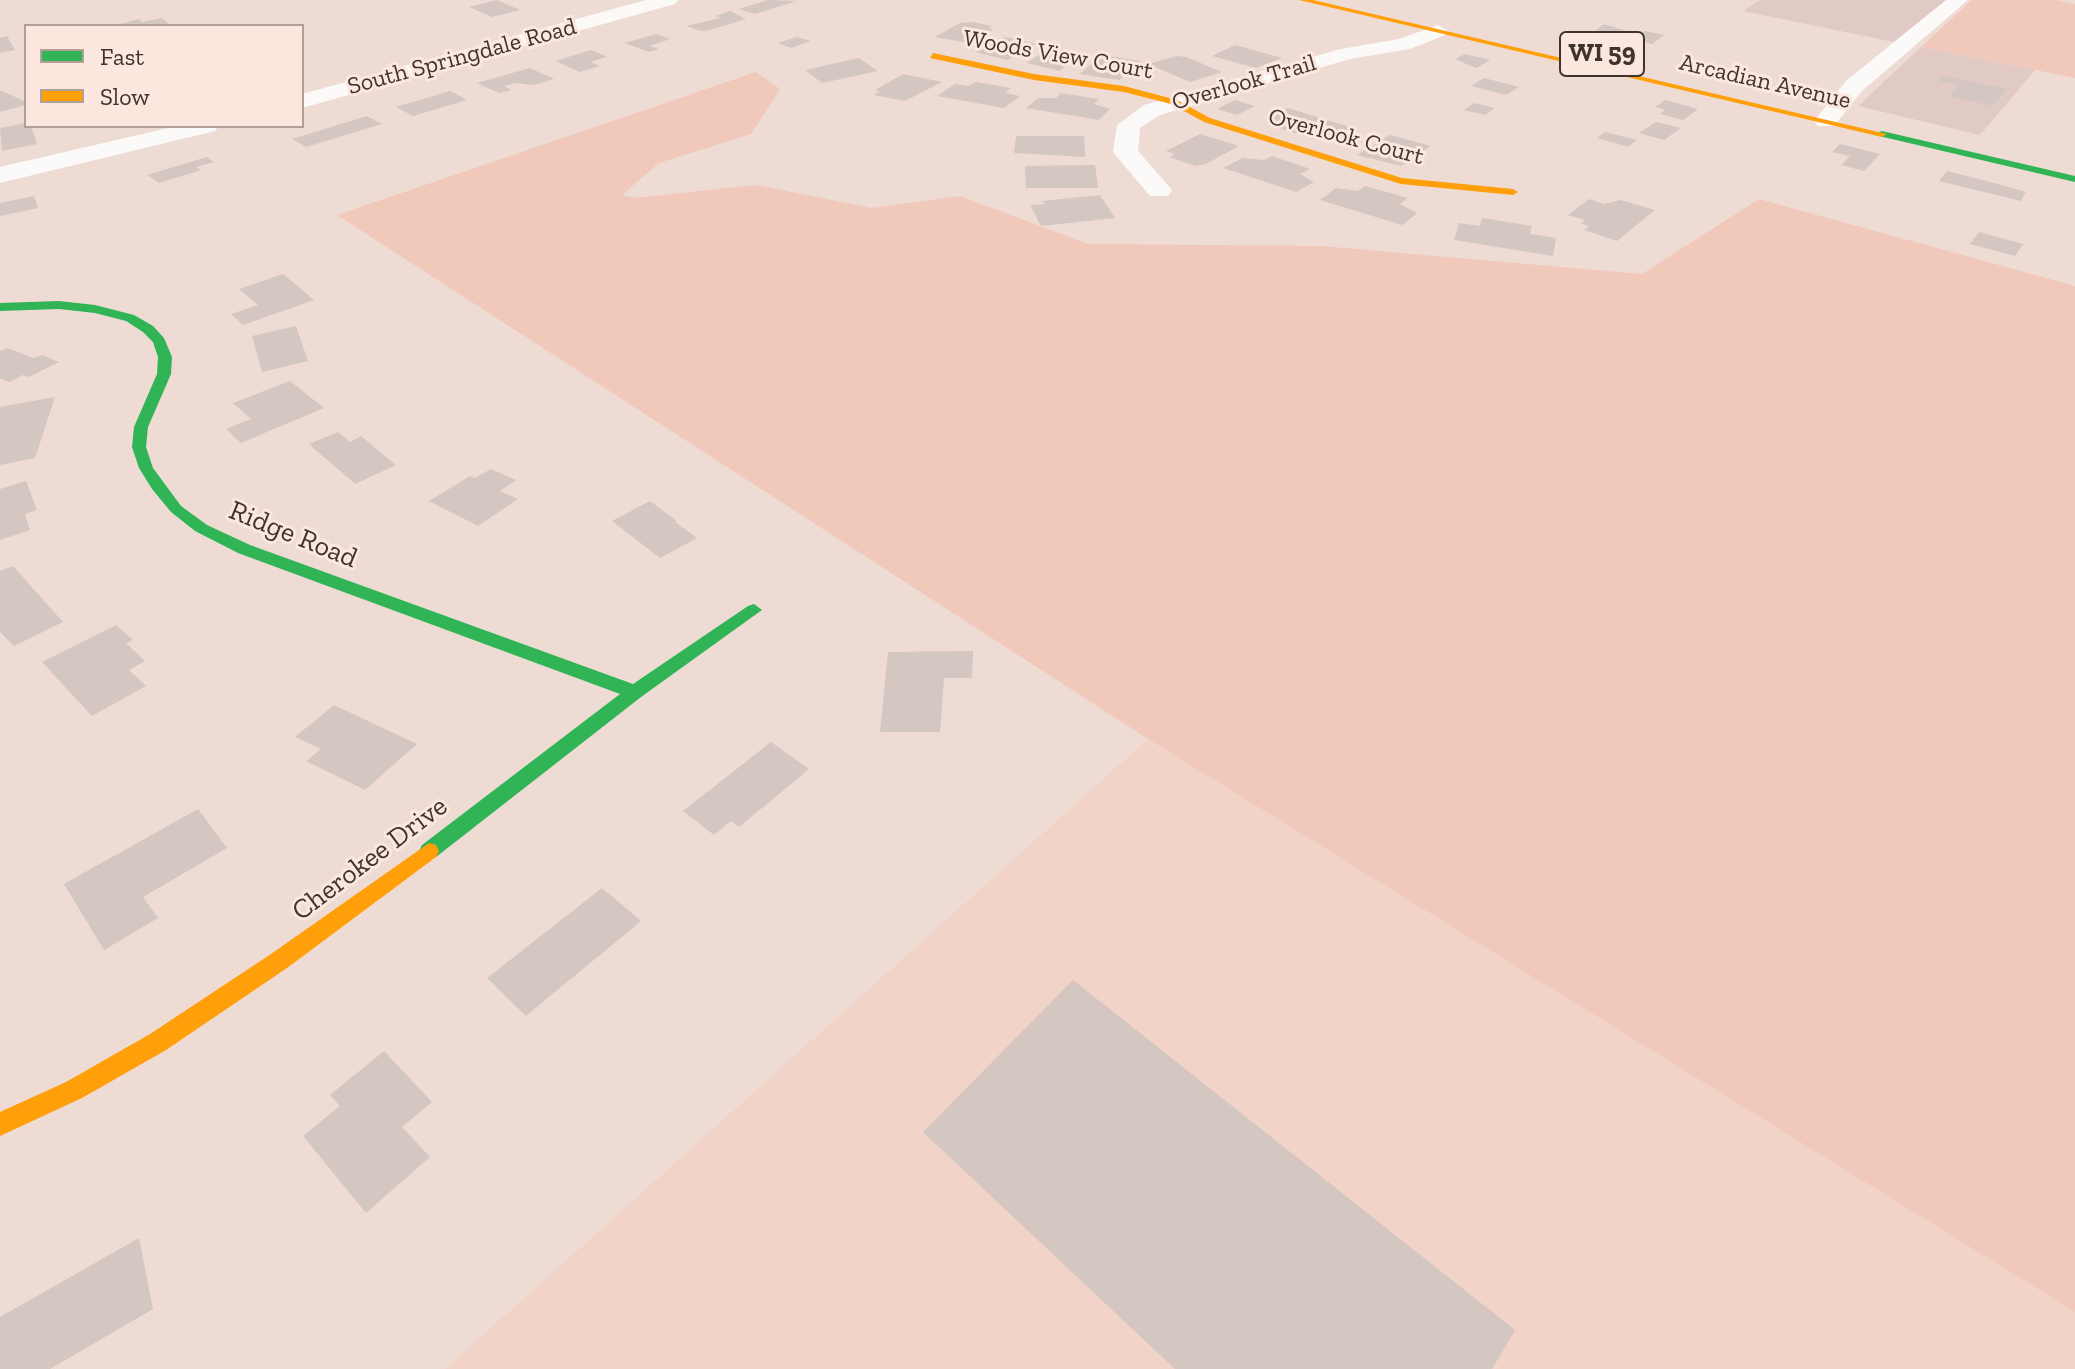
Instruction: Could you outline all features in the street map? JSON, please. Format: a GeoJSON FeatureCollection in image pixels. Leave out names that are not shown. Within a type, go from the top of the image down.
{"type":"FeatureCollection","features":[{"type":"Feature","properties":{"kind":"street","name":"South Springdale Road"},"geometry":{"type":"LineString","coordinates":[[304,100],[668,0]]}},
{"type":"Feature","properties":{"kind":"street","name":"Arcadian Avenue"},"geometry":{"type":"LineString","coordinates":[[1303,0],[1831,114],[2075,161]]}},
{"type":"Feature","properties":{"kind":"street","name":"Arcadian Avenue"},"geometry":{"type":"LineString","coordinates":[[1363,0],[1831,114],[2075,179]]}},
{"type":"Feature","properties":{"kind":"street"},"geometry":{"type":"LineString","coordinates":[[1831,114],[1875,67],[1958,0]]}},
{"type":"Feature","properties":{"kind":"street","name":"Overlook Trail"},"geometry":{"type":"LineString","coordinates":[[1159,190],[1125,152],[1129,125],[1152,110],[1348,53],[1403,45],[1438,31]]}},
{"type":"Feature","properties":{"kind":"street","name":"Woods View Court"},"geometry":{"type":"LineString","coordinates":[[933,56],[1034,77],[1124,89],[1174,102]]}},
{"type":"Feature","properties":{"kind":"street","name":"Overlook Court"},"geometry":{"type":"LineString","coordinates":[[1174,102],[1207,120],[1401,181],[1513,192]]}},
{"type":"Feature","properties":{"kind":"street"},"geometry":{"type":"LineString","coordinates":[[0,175],[199,128]]}},
{"type":"Feature","properties":{"kind":"street","name":"Ridge Road"},"geometry":{"type":"LineString","coordinates":[[0,307],[59,305],[95,309],[130,318],[148,329],[159,341],[165,357],[164,374],[141,427],[139,447],[146,468],[157,486],[176,509],[201,528],[244,549],[635,692]]}},
{"type":"Feature","properties":{"kind":"street","name":"Cherokee Drive"},"geometry":{"type":"LineString","coordinates":[[0,1124],[74,1090],[158,1042],[279,961],[483,811],[635,692],[754,610]]}},
{"type":"Feature","properties":{"kind":"shaded area"},"geometry":{"type":"Polygon","coordinates":[[[1760,0],[1947,0],[1894,42],[1743,11],[1760,0]]]}},
{"type":"Feature","properties":{"kind":"shaded area"},"geometry":{"type":"Polygon","coordinates":[[[1972,0],[2055,0],[2075,4],[2075,78],[1921,47],[1972,0]]]}},
{"type":"Feature","properties":{"kind":"shaded area"},"geometry":{"type":"Polygon","coordinates":[[[1921,47],[2035,70],[1980,135],[1858,106],[1921,47]]]}},
{"type":"Feature","properties":{"kind":"shaded area"},"geometry":{"type":"Polygon","coordinates":[[[756,72],[780,89],[751,134],[659,163],[622,195],[634,198],[756,185],[872,208],[960,196],[1088,244],[1322,246],[1642,274],[1759,199],[2075,286],[2075,1312],[1148,739],[337,215],[756,72]]]}},
{"type":"Feature","properties":{"kind":"shaded area"},"geometry":{"type":"Polygon","coordinates":[[[1148,739],[2075,1312],[2075,1369],[445,1369],[1148,739]]]}},
{"type":"Feature","properties":{"kind":"building"},"geometry":{"type":"Polygon","coordinates":[[[497,0],[520,10],[492,17],[469,7],[497,0]]]}},
{"type":"Feature","properties":{"kind":"building"},"geometry":{"type":"Polygon","coordinates":[[[768,0],[797,1],[755,14],[739,9],[768,0]]]}},
{"type":"Feature","properties":{"kind":"building"},"geometry":{"type":"Polygon","coordinates":[[[730,11],[746,19],[710,30],[701,31],[686,26],[721,18],[715,16],[730,11]]]}},
{"type":"Feature","properties":{"kind":"building"},"geometry":{"type":"Polygon","coordinates":[[[162,18],[170,24],[120,24],[139,19],[142,22],[162,18]]]}},
{"type":"Feature","properties":{"kind":"building"},"geometry":{"type":"Polygon","coordinates":[[[960,23],[992,26],[988,28],[993,29],[969,43],[935,37],[960,23]]]}},
{"type":"Feature","properties":{"kind":"building"},"geometry":{"type":"Polygon","coordinates":[[[1604,24],[1639,35],[1645,31],[1664,35],[1652,44],[1632,39],[1635,37],[1595,31],[1604,24]]]}},
{"type":"Feature","properties":{"kind":"building"},"geometry":{"type":"Polygon","coordinates":[[[656,34],[670,39],[649,46],[659,49],[649,52],[625,43],[656,34]]]}},
{"type":"Feature","properties":{"kind":"building"},"geometry":{"type":"Polygon","coordinates":[[[7,36],[15,50],[0,53],[0,38],[7,36]]]}},
{"type":"Feature","properties":{"kind":"building"},"geometry":{"type":"Polygon","coordinates":[[[797,37],[811,41],[791,48],[778,43],[797,37]]]}},
{"type":"Feature","properties":{"kind":"building"},"geometry":{"type":"Polygon","coordinates":[[[1005,37],[1037,44],[1007,60],[976,52],[1005,37]]]}},
{"type":"Feature","properties":{"kind":"building"},"geometry":{"type":"Polygon","coordinates":[[[1235,45],[1282,58],[1256,68],[1212,56],[1235,45]]]}},
{"type":"Feature","properties":{"kind":"building"},"geometry":{"type":"Polygon","coordinates":[[[1050,47],[1084,53],[1059,71],[1027,63],[1050,47]]]}},
{"type":"Feature","properties":{"kind":"building"},"geometry":{"type":"Polygon","coordinates":[[[591,50],[607,57],[590,62],[600,66],[580,72],[555,61],[591,50]]]}},
{"type":"Feature","properties":{"kind":"building"},"geometry":{"type":"Polygon","coordinates":[[[1465,54],[1490,60],[1476,68],[1455,59],[1465,54]]]}},
{"type":"Feature","properties":{"kind":"building"},"geometry":{"type":"Polygon","coordinates":[[[1101,55],[1140,61],[1119,80],[1080,74],[1101,55]]]}},
{"type":"Feature","properties":{"kind":"building"},"geometry":{"type":"Polygon","coordinates":[[[1177,56],[1222,72],[1190,82],[1148,64],[1177,56]]]}},
{"type":"Feature","properties":{"kind":"building"},"geometry":{"type":"Polygon","coordinates":[[[859,58],[878,71],[822,83],[805,70],[859,58]]]}},
{"type":"Feature","properties":{"kind":"building"},"geometry":{"type":"Polygon","coordinates":[[[530,68],[554,79],[534,85],[516,83],[504,86],[511,90],[499,93],[477,83],[530,68]]]}},
{"type":"Feature","properties":{"kind":"building"},"geometry":{"type":"Polygon","coordinates":[[[903,74],[942,82],[905,101],[874,95],[880,91],[875,90],[903,74]]]}},
{"type":"Feature","properties":{"kind":"building"},"geometry":{"type":"Polygon","coordinates":[[[1943,76],[2006,89],[1993,106],[1950,96],[1959,85],[1939,81],[1943,76]]]}},
{"type":"Feature","properties":{"kind":"building"},"geometry":{"type":"Polygon","coordinates":[[[1484,78],[1519,87],[1506,95],[1471,86],[1484,78]]]}},
{"type":"Feature","properties":{"kind":"building"},"geometry":{"type":"Polygon","coordinates":[[[976,82],[1011,88],[1005,93],[1020,96],[1004,108],[937,96],[955,84],[969,86],[976,82]]]}},
{"type":"Feature","properties":{"kind":"building"},"geometry":{"type":"Polygon","coordinates":[[[0,90],[24,101],[24,106],[0,112],[0,90]]]}},
{"type":"Feature","properties":{"kind":"building"},"geometry":{"type":"Polygon","coordinates":[[[450,91],[467,100],[413,116],[396,107],[450,91]]]}},
{"type":"Feature","properties":{"kind":"building"},"geometry":{"type":"Polygon","coordinates":[[[1061,93],[1099,99],[1094,104],[1110,109],[1099,120],[1026,108],[1038,98],[1056,98],[1061,93]]]}},
{"type":"Feature","properties":{"kind":"building"},"geometry":{"type":"Polygon","coordinates":[[[1235,100],[1255,106],[1237,115],[1217,109],[1235,100]]]}},
{"type":"Feature","properties":{"kind":"building"},"geometry":{"type":"Polygon","coordinates":[[[1665,100],[1698,109],[1683,120],[1660,114],[1665,110],[1655,107],[1665,100]]]}},
{"type":"Feature","properties":{"kind":"building"},"geometry":{"type":"Polygon","coordinates":[[[1474,103],[1495,108],[1485,115],[1464,110],[1474,103]]]}},
{"type":"Feature","properties":{"kind":"building"},"geometry":{"type":"Polygon","coordinates":[[[1288,108],[1356,129],[1341,137],[1320,135],[1313,139],[1276,127],[1282,124],[1270,117],[1288,108]]]}},
{"type":"Feature","properties":{"kind":"building"},"geometry":{"type":"Polygon","coordinates":[[[367,116],[382,124],[306,147],[292,139],[367,116]]]}},
{"type":"Feature","properties":{"kind":"building"},"geometry":{"type":"Polygon","coordinates":[[[1656,122],[1681,128],[1664,140],[1639,133],[1656,122]]]}},
{"type":"Feature","properties":{"kind":"building"},"geometry":{"type":"Polygon","coordinates":[[[24,123],[24,128],[32,128],[37,144],[2,151],[0,128],[24,123]]]}},
{"type":"Feature","properties":{"kind":"building"},"geometry":{"type":"Polygon","coordinates":[[[1605,132],[1637,140],[1628,147],[1597,138],[1605,132]]]}},
{"type":"Feature","properties":{"kind":"building"},"geometry":{"type":"Polygon","coordinates":[[[1200,134],[1239,146],[1206,164],[1195,166],[1169,157],[1175,154],[1166,151],[1200,134]]]}},
{"type":"Feature","properties":{"kind":"building"},"geometry":{"type":"Polygon","coordinates":[[[1390,135],[1431,146],[1401,166],[1357,155],[1390,135]]]}},
{"type":"Feature","properties":{"kind":"building"},"geometry":{"type":"Polygon","coordinates":[[[1016,136],[1084,136],[1085,157],[1014,153],[1016,136]]]}},
{"type":"Feature","properties":{"kind":"building"},"geometry":{"type":"Polygon","coordinates":[[[1840,144],[1880,154],[1864,171],[1841,165],[1850,156],[1832,152],[1840,144]]]}},
{"type":"Feature","properties":{"kind":"building"},"geometry":{"type":"Polygon","coordinates":[[[1272,156],[1310,169],[1300,174],[1314,182],[1296,192],[1223,168],[1243,158],[1264,160],[1272,156]]]}},
{"type":"Feature","properties":{"kind":"building"},"geometry":{"type":"Polygon","coordinates":[[[207,157],[214,162],[196,167],[201,170],[159,183],[147,175],[207,157]]]}},
{"type":"Feature","properties":{"kind":"building"},"geometry":{"type":"Polygon","coordinates":[[[1095,165],[1098,188],[1026,188],[1025,166],[1095,165]]]}},
{"type":"Feature","properties":{"kind":"building"},"geometry":{"type":"Polygon","coordinates":[[[1947,171],[2026,192],[2021,201],[1939,181],[1947,171]]]}},
{"type":"Feature","properties":{"kind":"building"},"geometry":{"type":"Polygon","coordinates":[[[1365,186],[1408,198],[1400,204],[1417,213],[1402,225],[1320,200],[1336,188],[1358,191],[1365,186]]]}},
{"type":"Feature","properties":{"kind":"building"},"geometry":{"type":"Polygon","coordinates":[[[1100,195],[1115,218],[1041,226],[1030,205],[1045,204],[1042,201],[1100,195]]]}},
{"type":"Feature","properties":{"kind":"building"},"geometry":{"type":"Polygon","coordinates":[[[34,196],[38,208],[0,216],[0,203],[34,196]]]}},
{"type":"Feature","properties":{"kind":"building"},"geometry":{"type":"Polygon","coordinates":[[[1589,199],[1604,204],[1621,200],[1655,210],[1617,241],[1584,230],[1589,226],[1581,224],[1585,220],[1568,215],[1589,199]]]}},
{"type":"Feature","properties":{"kind":"building"},"geometry":{"type":"Polygon","coordinates":[[[1482,218],[1532,226],[1530,234],[1556,238],[1553,256],[1454,240],[1459,223],[1480,226],[1482,218]]]}},
{"type":"Feature","properties":{"kind":"building"},"geometry":{"type":"Polygon","coordinates":[[[1979,232],[2023,244],[2015,256],[1970,244],[1979,232]]]}},
{"type":"Feature","properties":{"kind":"building"},"geometry":{"type":"Polygon","coordinates":[[[283,274],[314,300],[243,325],[231,314],[258,305],[239,289],[283,274]]]}},
{"type":"Feature","properties":{"kind":"building"},"geometry":{"type":"Polygon","coordinates":[[[296,326],[308,361],[262,372],[252,336],[296,326]]]}},
{"type":"Feature","properties":{"kind":"building"},"geometry":{"type":"Polygon","coordinates":[[[7,348],[34,358],[42,355],[59,362],[29,377],[23,375],[9,382],[0,378],[0,351],[7,348]]]}},
{"type":"Feature","properties":{"kind":"building"},"geometry":{"type":"Polygon","coordinates":[[[290,381],[324,408],[241,443],[226,429],[251,419],[233,403],[290,381]]]}},
{"type":"Feature","properties":{"kind":"building"},"geometry":{"type":"Polygon","coordinates":[[[55,397],[35,458],[0,465],[0,407],[55,397]]]}},
{"type":"Feature","properties":{"kind":"building"},"geometry":{"type":"Polygon","coordinates":[[[338,432],[350,442],[361,436],[396,465],[355,484],[309,444],[338,432]]]}},
{"type":"Feature","properties":{"kind":"building"},"geometry":{"type":"Polygon","coordinates":[[[491,469],[516,480],[500,491],[518,499],[478,526],[429,501],[470,476],[475,478],[491,469]]]}},
{"type":"Feature","properties":{"kind":"building"},"geometry":{"type":"Polygon","coordinates":[[[26,481],[37,510],[25,514],[30,530],[0,540],[0,489],[26,481]]]}},
{"type":"Feature","properties":{"kind":"building"},"geometry":{"type":"Polygon","coordinates":[[[650,501],[697,538],[660,558],[612,521],[650,501]]]}},
{"type":"Feature","properties":{"kind":"building"},"geometry":{"type":"Polygon","coordinates":[[[13,566],[63,622],[14,646],[0,632],[0,571],[13,566]]]}},
{"type":"Feature","properties":{"kind":"building"},"geometry":{"type":"Polygon","coordinates":[[[116,625],[133,640],[126,643],[145,661],[129,670],[146,686],[92,716],[42,662],[116,625]]]}},
{"type":"Feature","properties":{"kind":"building"},"geometry":{"type":"Polygon","coordinates":[[[973,651],[972,678],[944,678],[940,732],[880,732],[888,652],[973,651]]]}},
{"type":"Feature","properties":{"kind":"building"},"geometry":{"type":"Polygon","coordinates":[[[334,705],[417,744],[365,790],[306,761],[321,749],[295,737],[334,705]]]}},
{"type":"Feature","properties":{"kind":"building"},"geometry":{"type":"Polygon","coordinates":[[[771,742],[809,769],[739,827],[731,821],[714,835],[683,811],[771,742]]]}},
{"type":"Feature","properties":{"kind":"building"},"geometry":{"type":"Polygon","coordinates":[[[198,809],[227,848],[143,897],[158,918],[104,950],[64,884],[198,809]]]}},
{"type":"Feature","properties":{"kind":"building"},"geometry":{"type":"Polygon","coordinates":[[[602,888],[641,921],[526,1016],[487,978],[602,888]]]}},
{"type":"Feature","properties":{"kind":"building"},"geometry":{"type":"Polygon","coordinates":[[[1073,980],[1515,1330],[1492,1369],[1175,1369],[923,1132],[1073,980]]]}},
{"type":"Feature","properties":{"kind":"building"},"geometry":{"type":"Polygon","coordinates":[[[384,1051],[432,1102],[402,1127],[430,1157],[366,1213],[303,1136],[340,1106],[330,1095],[384,1051]]]}},
{"type":"Feature","properties":{"kind":"building"},"geometry":{"type":"Polygon","coordinates":[[[139,1238],[153,1309],[50,1369],[0,1369],[0,1317],[139,1238]]]}},
{"type":"Feature","properties":{"kind":"traffic: fast"},"geometry":{"type":"LineString","coordinates":[[1882,134],[2075,179]]}},
{"type":"Feature","properties":{"kind":"traffic: fast"},"geometry":{"type":"LineString","coordinates":[[0,307],[59,305],[95,309],[130,318],[148,329],[159,341],[165,357],[164,374],[141,427],[139,447],[146,468],[157,486],[176,509],[201,528],[244,549],[635,692]]}},
{"type":"Feature","properties":{"kind":"traffic: fast"},"geometry":{"type":"LineString","coordinates":[[429,851],[635,692],[754,610]]}},
{"type":"Feature","properties":{"kind":"traffic: slow"},"geometry":{"type":"LineString","coordinates":[[1303,0],[1882,134]]}},
{"type":"Feature","properties":{"kind":"traffic: slow"},"geometry":{"type":"LineString","coordinates":[[933,56],[1034,77],[1124,89],[1174,102],[1207,120],[1401,181],[1513,192]]}},
{"type":"Feature","properties":{"kind":"traffic: slow"},"geometry":{"type":"LineString","coordinates":[[0,1124],[74,1090],[158,1042],[279,961],[429,851]]}}]}
